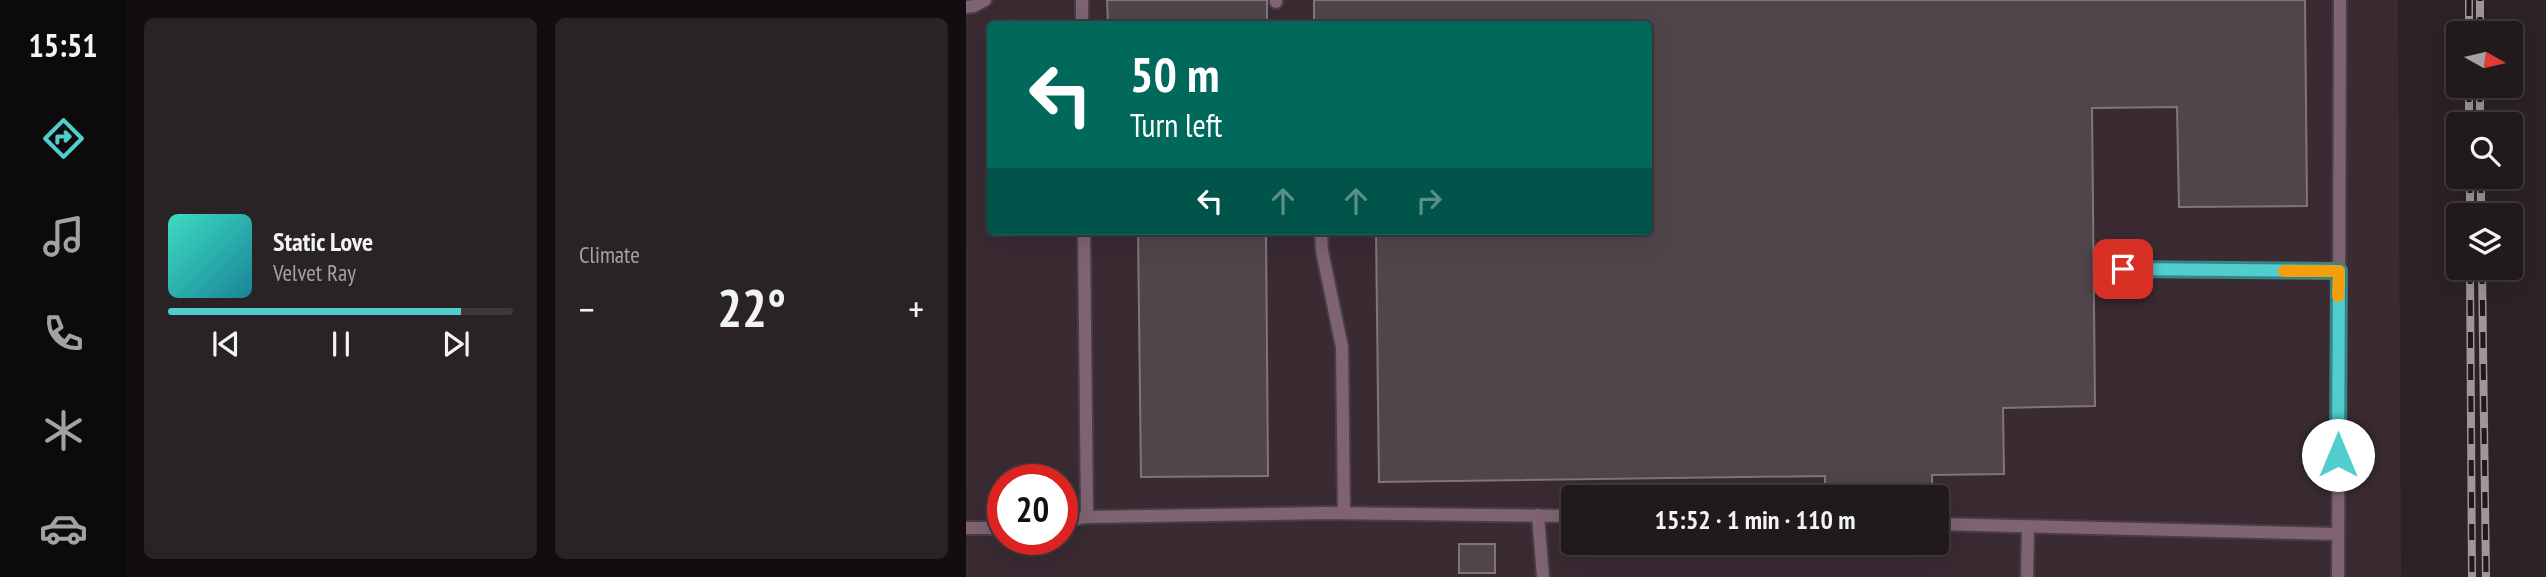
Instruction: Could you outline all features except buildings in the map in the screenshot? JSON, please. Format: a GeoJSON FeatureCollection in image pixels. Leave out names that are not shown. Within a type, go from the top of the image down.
{"type":"FeatureCollection","features":[{"type":"Feature","properties":{"kind":"lane"},"geometry":{"type":"LineString","coordinates":[[966,7],[985,0]]}},
{"type":"Feature","properties":{"kind":"lane"},"geometry":{"type":"LineString","coordinates":[[1082,0],[1082,21]]}},
{"type":"Feature","properties":{"kind":"lane"},"geometry":{"type":"LineString","coordinates":[[2338,577],[2340,0]]}},
{"type":"Feature","properties":{"kind":"lane"},"geometry":{"type":"LineString","coordinates":[[1084,235],[1087,517]]}},
{"type":"Feature","properties":{"kind":"lane"},"geometry":{"type":"LineString","coordinates":[[1321,235],[1322,251],[1342,347],[1344,513]]}},
{"type":"Feature","properties":{"kind":"lane"},"geometry":{"type":"LineString","coordinates":[[2123,269],[2339,271]]}},
{"type":"Feature","properties":{"kind":"lane"},"geometry":{"type":"LineString","coordinates":[[1078,518],[1344,513],[1561,516]]}},
{"type":"Feature","properties":{"kind":"lane"},"geometry":{"type":"LineString","coordinates":[[1538,515],[1543,577]]}},
{"type":"Feature","properties":{"kind":"lane"},"geometry":{"type":"LineString","coordinates":[[1949,524],[2337,534]]}},
{"type":"Feature","properties":{"kind":"lane"},"geometry":{"type":"LineString","coordinates":[[966,528],[987,527]]}},
{"type":"Feature","properties":{"kind":"lane"},"geometry":{"type":"LineString","coordinates":[[2027,577],[2028,527]]}},
{"type":"Feature","properties":{"kind":"shaded area"},"geometry":{"type":"Polygon","coordinates":[[[966,0],[2398,0],[2401,577],[966,577],[966,0]]]}},
{"type":"Feature","properties":{"kind":"railway"},"geometry":{"type":"LineString","coordinates":[[2469,0],[2469,21]]}},
{"type":"Feature","properties":{"kind":"railway"},"geometry":{"type":"LineString","coordinates":[[2480,0],[2480,21]]}},
{"type":"Feature","properties":{"kind":"railway"},"geometry":{"type":"LineString","coordinates":[[2469,98],[2469,112]]}},
{"type":"Feature","properties":{"kind":"railway"},"geometry":{"type":"LineString","coordinates":[[2480,98],[2480,112]]}},
{"type":"Feature","properties":{"kind":"railway"},"geometry":{"type":"LineString","coordinates":[[2470,189],[2470,203]]}},
{"type":"Feature","properties":{"kind":"railway"},"geometry":{"type":"LineString","coordinates":[[2481,189],[2481,203]]}},
{"type":"Feature","properties":{"kind":"railway"},"geometry":{"type":"LineString","coordinates":[[2470,280],[2472,577]]}},
{"type":"Feature","properties":{"kind":"railway"},"geometry":{"type":"LineString","coordinates":[[2482,280],[2486,577]]}},
{"type":"Feature","properties":{"kind":"slow traffic"},"geometry":{"type":"LineString","coordinates":[[2284,271],[2339,271],[2338,296]]}},
{"type":"Feature","properties":{"kind":"route"},"geometry":{"type":"LineString","coordinates":[[2123,269],[2339,271],[2338,455]]}}]}
